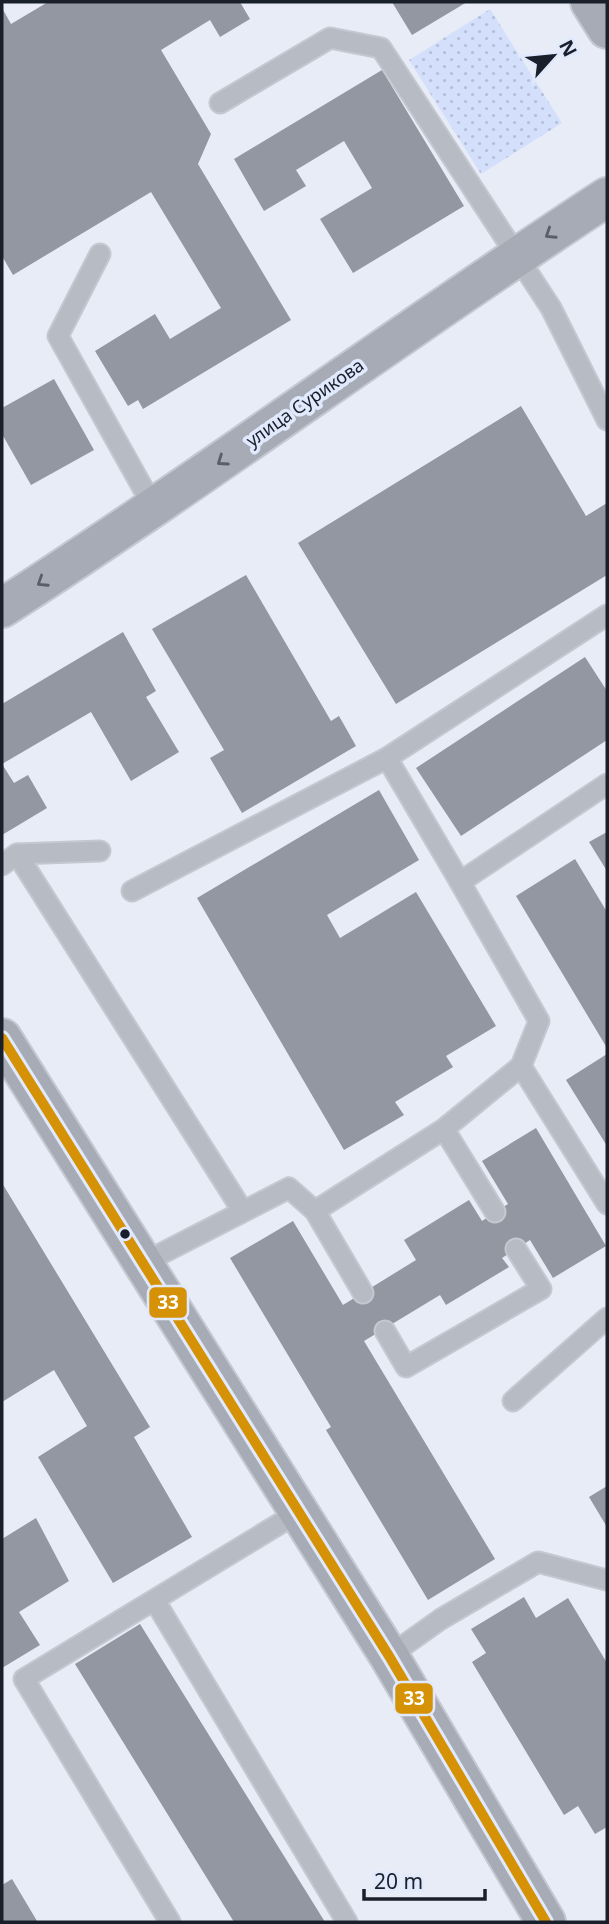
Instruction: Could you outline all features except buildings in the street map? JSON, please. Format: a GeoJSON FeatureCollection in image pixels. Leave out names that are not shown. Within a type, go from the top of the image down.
{"type":"FeatureCollection","features":[{"type":"Feature","properties":{"kind":"main road"},"geometry":{"type":"LineString","coordinates":[[590,2],[607,29]]}},
{"type":"Feature","properties":{"kind":"main road","name":"улица Сурикова"},"geometry":{"type":"LineString","coordinates":[[2,608],[154,508],[519,254],[607,197]]}},
{"type":"Feature","properties":{"kind":"main road"},"geometry":{"type":"LineString","coordinates":[[2,1038],[389,1656],[546,1922]]}},
{"type":"Feature","properties":{"kind":"lane"},"geometry":{"type":"LineString","coordinates":[[220,103],[330,38],[381,48],[519,254],[551,308],[607,420]]}},
{"type":"Feature","properties":{"kind":"lane"},"geometry":{"type":"LineString","coordinates":[[100,254],[58,336],[154,508]]}},
{"type":"Feature","properties":{"kind":"lane"},"geometry":{"type":"LineString","coordinates":[[132,891],[387,758],[607,615]]}},
{"type":"Feature","properties":{"kind":"lane"},"geometry":{"type":"LineString","coordinates":[[315,1211],[444,1129],[521,1066],[539,1021],[387,758]]}},
{"type":"Feature","properties":{"kind":"lane"},"geometry":{"type":"LineString","coordinates":[[460,882],[607,785]]}},
{"type":"Feature","properties":{"kind":"lane"},"geometry":{"type":"LineString","coordinates":[[100,851],[10,859],[242,1210]]}},
{"type":"Feature","properties":{"kind":"lane"},"geometry":{"type":"LineString","coordinates":[[521,1066],[607,1204]]}},
{"type":"Feature","properties":{"kind":"lane"},"geometry":{"type":"LineString","coordinates":[[444,1129],[495,1213]]}},
{"type":"Feature","properties":{"kind":"lane"},"geometry":{"type":"LineString","coordinates":[[143,1263],[289,1188],[315,1211],[363,1293]]}},
{"type":"Feature","properties":{"kind":"lane"},"geometry":{"type":"LineString","coordinates":[[385,1331],[406,1367],[541,1289],[516,1249]]}},
{"type":"Feature","properties":{"kind":"lane"},"geometry":{"type":"LineString","coordinates":[[513,1401],[607,1318]]}},
{"type":"Feature","properties":{"kind":"lane"},"geometry":{"type":"LineString","coordinates":[[170,1922],[24,1679],[299,1512]]}},
{"type":"Feature","properties":{"kind":"lane"},"geometry":{"type":"LineString","coordinates":[[389,1656],[441,1619],[538,1562],[607,1580]]}},
{"type":"Feature","properties":{"kind":"lane"},"geometry":{"type":"LineString","coordinates":[[155,1601],[347,1922]]}},
{"type":"Feature","properties":{"kind":"shaded area"},"geometry":{"type":"Polygon","coordinates":[[[490,9],[562,123],[481,174],[409,60],[490,9]]]}},
{"type":"Feature","properties":{"kind":"transit line","name":"33"},"geometry":{"type":"LineString","coordinates":[[2,1038],[389,1656],[546,1922]]}}]}
